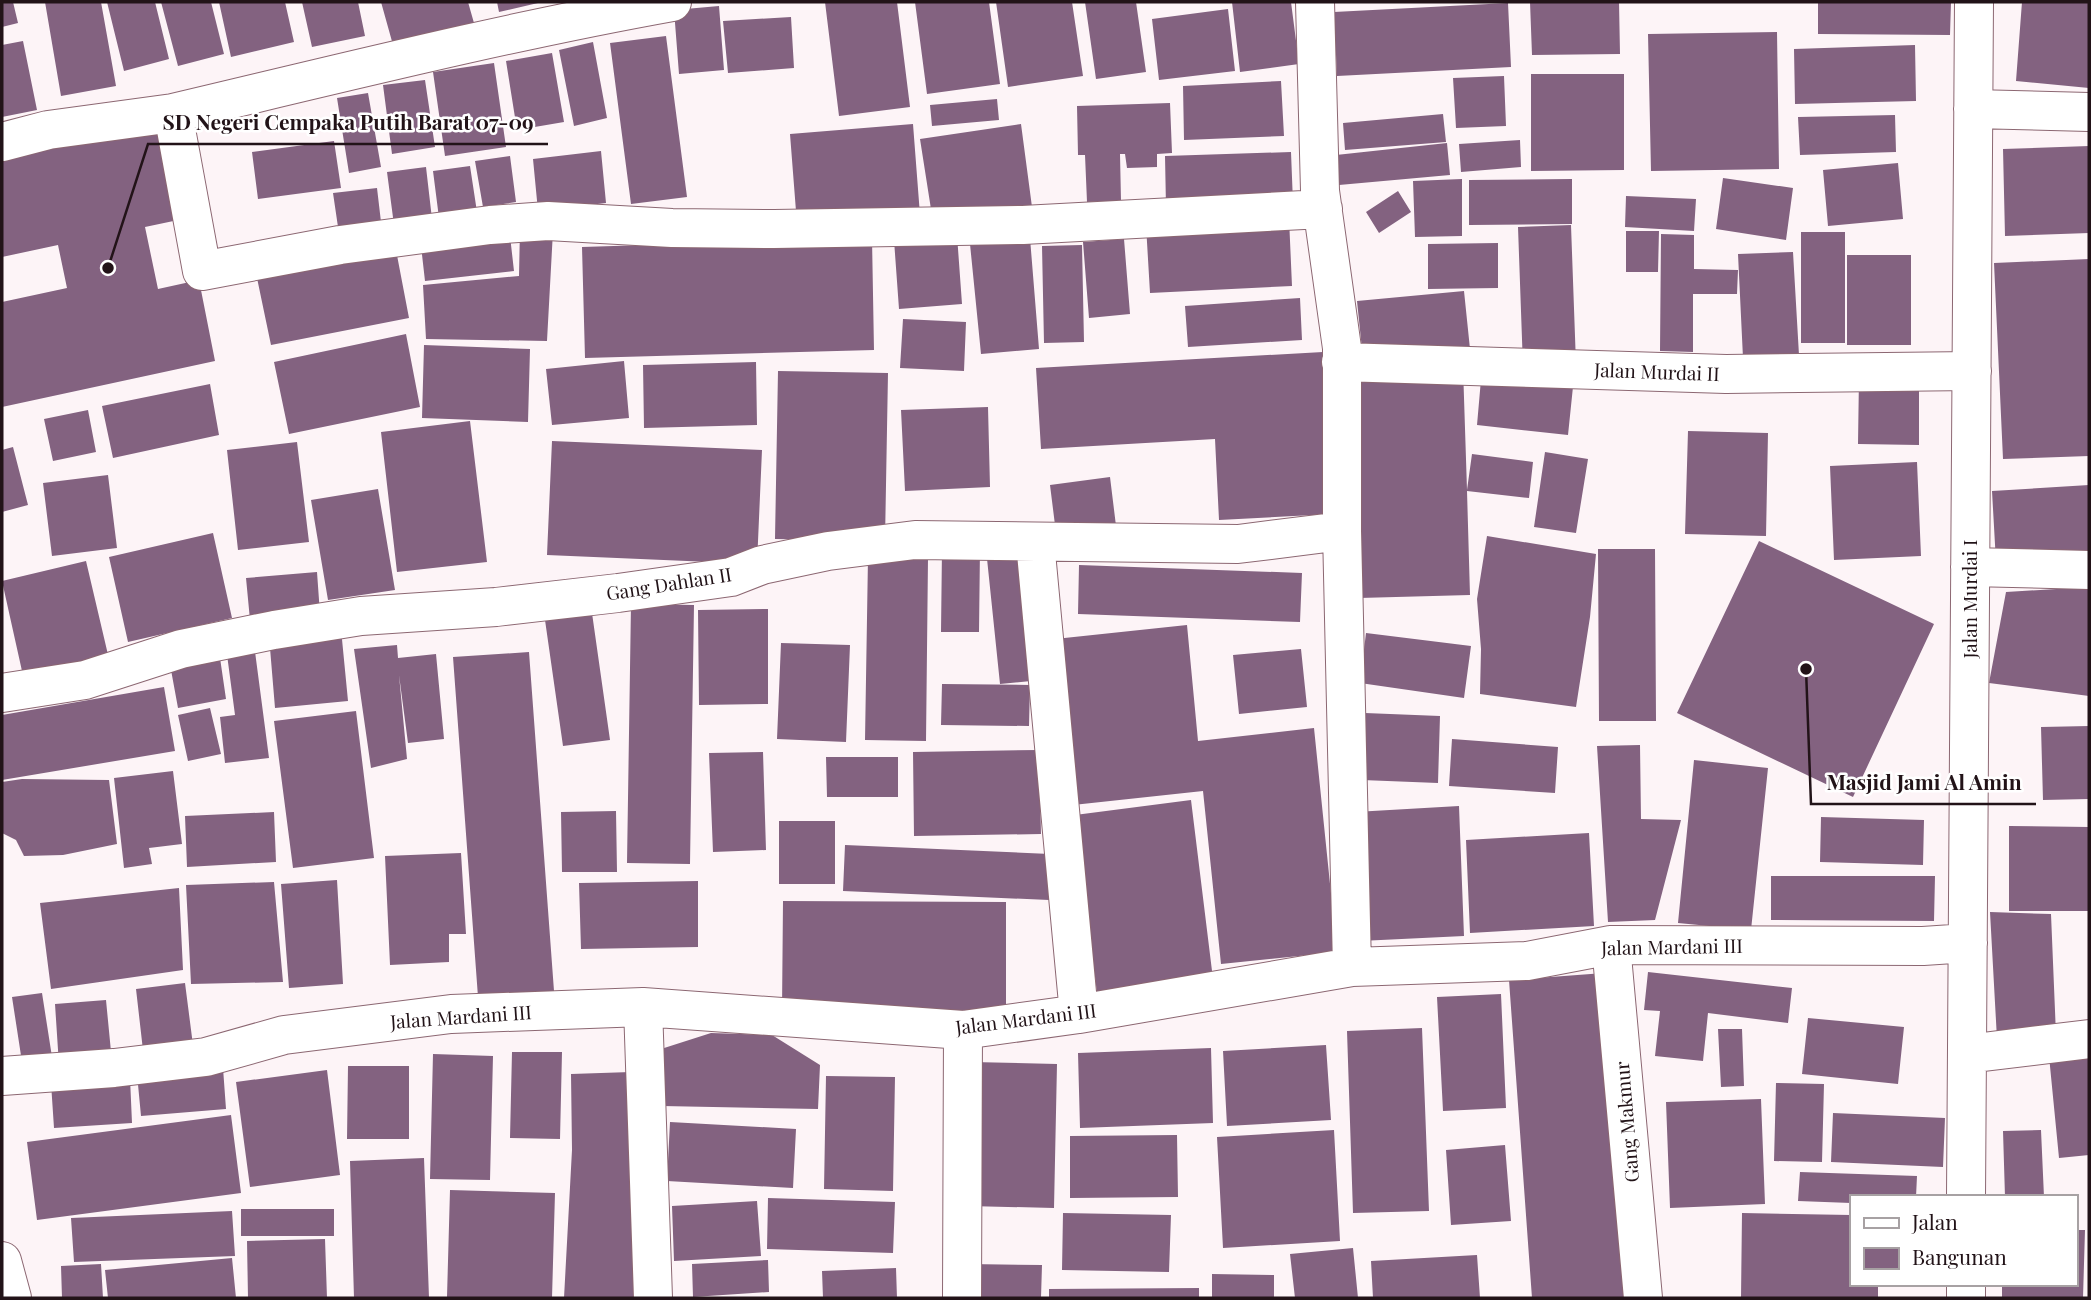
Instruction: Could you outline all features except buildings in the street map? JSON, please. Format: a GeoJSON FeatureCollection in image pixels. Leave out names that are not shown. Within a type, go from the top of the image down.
{"type":"FeatureCollection","features":[{"type":"Feature","properties":{"kind":"street"},"geometry":{"type":"LineString","coordinates":[[2,142],[48,130],[173,113],[620,11],[672,2]]}},
{"type":"Feature","properties":{"kind":"street"},"geometry":{"type":"LineString","coordinates":[[1315,2],[1320,191],[1342,348],[1342,531],[1352,967]]}},
{"type":"Feature","properties":{"kind":"street","name":"Jalan Murdai I"},"geometry":{"type":"LineString","coordinates":[[1966,1195],[1974,2]]}},
{"type":"Feature","properties":{"kind":"street"},"geometry":{"type":"LineString","coordinates":[[1973,108],[2089,112]]}},
{"type":"Feature","properties":{"kind":"street"},"geometry":{"type":"LineString","coordinates":[[173,113],[202,271],[395,237],[548,221],[749,229],[1023,225],[1323,209]]}},
{"type":"Feature","properties":{"kind":"street","name":"Jalan Murdai II"},"geometry":{"type":"LineString","coordinates":[[1341,362],[1726,374],[1972,371]]}},
{"type":"Feature","properties":{"kind":"street","name":"Gang Dahlan II"},"geometry":{"type":"LineString","coordinates":[[2,693],[85,680],[181,649],[274,629],[361,615],[496,607],[618,593],[731,577],[762,565],[828,551],[915,540],[1238,544],[1342,531]]}},
{"type":"Feature","properties":{"kind":"street"},"geometry":{"type":"LineString","coordinates":[[1035,542],[1079,1014]]}},
{"type":"Feature","properties":{"kind":"street"},"geometry":{"type":"LineString","coordinates":[[1970,567],[2089,570]]}},
{"type":"Feature","properties":{"kind":"street","name":"Jalan Mardani III"},"geometry":{"type":"LineString","coordinates":[[2,1076],[114,1068],[206,1057],[284,1035],[451,1014],[643,1007],[963,1030],[1079,1014],[1352,967],[1527,961],[1611,945],[1923,946],[1968,943]]}},
{"type":"Feature","properties":{"kind":"street","name":"Gang Makmur"},"geometry":{"type":"LineString","coordinates":[[1611,945],[1643,1298]]}},
{"type":"Feature","properties":{"kind":"street"},"geometry":{"type":"LineString","coordinates":[[643,1007],[653,1298]]}},
{"type":"Feature","properties":{"kind":"street"},"geometry":{"type":"LineString","coordinates":[[962,1298],[963,1030]]}},
{"type":"Feature","properties":{"kind":"street"},"geometry":{"type":"LineString","coordinates":[[1967,1054],[2089,1039]]}},
{"type":"Feature","properties":{"kind":"street"},"geometry":{"type":"LineString","coordinates":[[2,1261],[12,1298]]}},
{"type":"Feature","properties":{"kind":"place","name":"SD Negeri Cempaka Putih Barat 07-09"},"geometry":{"type":"Point","coordinates":[108,268]}},
{"type":"Feature","properties":{"kind":"place","name":"Masjid Jami Al Amin"},"geometry":{"type":"Point","coordinates":[1806,669]}}]}
